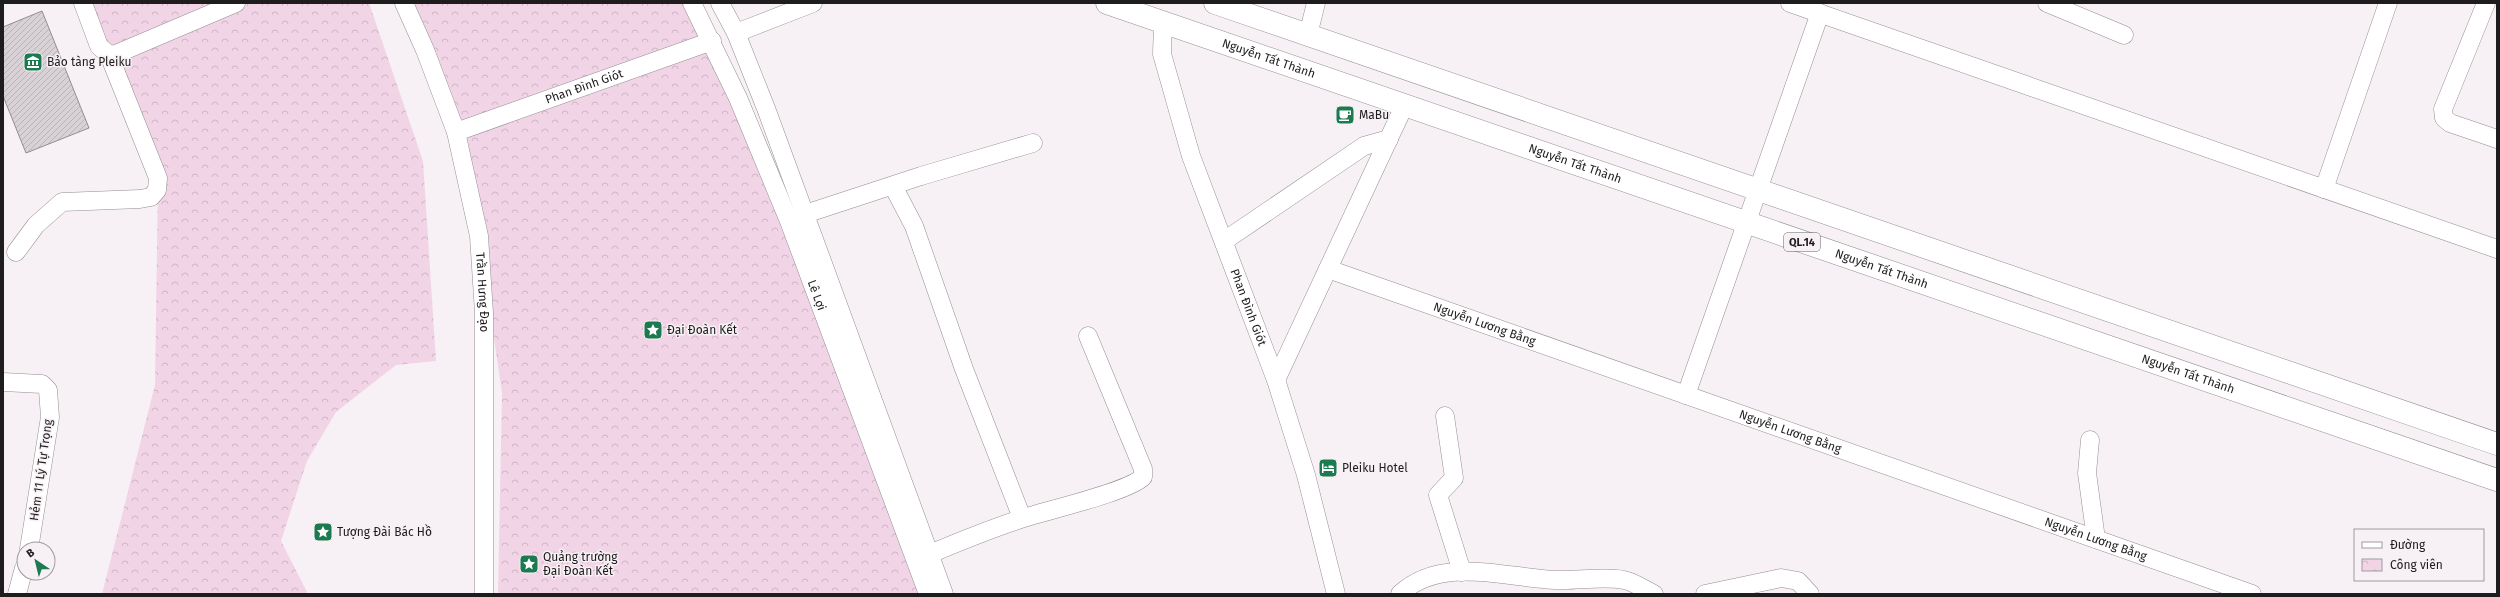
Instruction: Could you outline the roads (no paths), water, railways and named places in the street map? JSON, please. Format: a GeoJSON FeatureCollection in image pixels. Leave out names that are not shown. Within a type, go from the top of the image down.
{"type":"FeatureCollection","features":[{"type":"Feature","properties":{"kind":"main road","name":"Nguyễn Tất Thành"},"geometry":{"type":"LineString","coordinates":[[1107,3],[2497,480]]}},
{"type":"Feature","properties":{"kind":"main road"},"geometry":{"type":"LineString","coordinates":[[1215,3],[1758,188],[2497,444]]}},
{"type":"Feature","properties":{"kind":"street"},"geometry":{"type":"LineString","coordinates":[[16,252],[36,225],[62,202],[140,199],[151,197],[156,190],[158,178],[108,55],[99,46],[83,3]]}},
{"type":"Feature","properties":{"kind":"street"},"geometry":{"type":"LineString","coordinates":[[108,55],[116,54],[236,3]]}},
{"type":"Feature","properties":{"kind":"street","name":"Trần Hưng Đạo"},"geometry":{"type":"LineString","coordinates":[[404,3],[425,50],[456,132],[479,236],[484,313],[484,594]]}},
{"type":"Feature","properties":{"kind":"street","name":"Lê Lợi"},"geometry":{"type":"LineString","coordinates":[[692,3],[712,41],[789,221],[922,557],[928,594]]}},
{"type":"Feature","properties":{"kind":"street"},"geometry":{"type":"LineString","coordinates":[[720,3],[736,33],[805,214],[922,557],[944,594]]}},
{"type":"Feature","properties":{"kind":"street"},"geometry":{"type":"LineString","coordinates":[[736,33],[813,3]]}},
{"type":"Feature","properties":{"kind":"street"},"geometry":{"type":"LineString","coordinates":[[1308,35],[1316,3]]}},
{"type":"Feature","properties":{"kind":"street"},"geometry":{"type":"LineString","coordinates":[[1790,3],[2497,249]]}},
{"type":"Feature","properties":{"kind":"street"},"geometry":{"type":"LineString","coordinates":[[2047,3],[2124,35]]}},
{"type":"Feature","properties":{"kind":"street"},"geometry":{"type":"LineString","coordinates":[[2324,189],[2388,3]]}},
{"type":"Feature","properties":{"kind":"street"},"geometry":{"type":"LineString","coordinates":[[2486,3],[2443,109],[2444,118],[2450,123],[2497,139]]}},
{"type":"Feature","properties":{"kind":"street"},"geometry":{"type":"LineString","coordinates":[[1686,396],[1820,13]]}},
{"type":"Feature","properties":{"kind":"street","name":"Phan Đình Giót"},"geometry":{"type":"LineString","coordinates":[[1163,23],[1162,54],[1191,156],[1276,380],[1306,475],[1336,594]]}},
{"type":"Feature","properties":{"kind":"street","name":"Phan Đình Giót"},"geometry":{"type":"LineString","coordinates":[[456,132],[712,41]]}},
{"type":"Feature","properties":{"kind":"street"},"geometry":{"type":"LineString","coordinates":[[1276,380],[1405,104]]}},
{"type":"Feature","properties":{"kind":"street"},"geometry":{"type":"LineString","coordinates":[[1224,241],[1364,146],[1389,139]]}},
{"type":"Feature","properties":{"kind":"street"},"geometry":{"type":"LineString","coordinates":[[805,214],[1033,143]]}},
{"type":"Feature","properties":{"kind":"street"},"geometry":{"type":"LineString","coordinates":[[893,186],[914,226],[964,369],[1022,518]]}},
{"type":"Feature","properties":{"kind":"street","name":"Nguyễn Lương Bằng"},"geometry":{"type":"LineString","coordinates":[[1328,269],[2252,594]]}},
{"type":"Feature","properties":{"kind":"street"},"geometry":{"type":"LineString","coordinates":[[922,557],[1022,518],[1138,482],[1142,477],[1143,469],[1088,336]]}},
{"type":"Feature","properties":{"kind":"street","name":"Hẻm 11 Lý Tự Trọng"},"geometry":{"type":"LineString","coordinates":[[3,382],[42,384],[48,390],[50,417],[30,541]]}},
{"type":"Feature","properties":{"kind":"street"},"geometry":{"type":"LineString","coordinates":[[1445,416],[1454,478],[1438,495],[1462,572]]}},
{"type":"Feature","properties":{"kind":"street"},"geometry":{"type":"LineString","coordinates":[[2090,440],[2087,473],[2096,539]]}},
{"type":"Feature","properties":{"kind":"street"},"geometry":{"type":"LineString","coordinates":[[1400,594],[1425,579],[1462,572],[1488,572],[1556,580],[1615,579],[1633,583],[1649,593]]}},
{"type":"Feature","properties":{"kind":"street"},"geometry":{"type":"LineString","coordinates":[[1705,594],[1781,578],[1798,581],[1810,594]]}},
{"type":"Feature","properties":{"kind":"street"},"geometry":{"type":"LineString","coordinates":[[17,594],[20,581]]}},
{"type":"Feature","properties":{"kind":"place","name":"Bảo tàng Pleiku"},"geometry":{"type":"Point","coordinates":[33,62]}},
{"type":"Feature","properties":{"kind":"place","name":"MaBu"},"geometry":{"type":"Point","coordinates":[1345,115]}},
{"type":"Feature","properties":{"kind":"place","name":"Đại Đoàn Kết"},"geometry":{"type":"Point","coordinates":[653,330]}},
{"type":"Feature","properties":{"kind":"place","name":"Pleiku Hotel"},"geometry":{"type":"Point","coordinates":[1328,468]}},
{"type":"Feature","properties":{"kind":"place","name":"Tượng Đài Bác Hồ"},"geometry":{"type":"Point","coordinates":[323,532]}},
{"type":"Feature","properties":{"kind":"place","name":"Quảng trường Đại Đoàn Kết"},"geometry":{"type":"Point","coordinates":[529,564]}}]}
